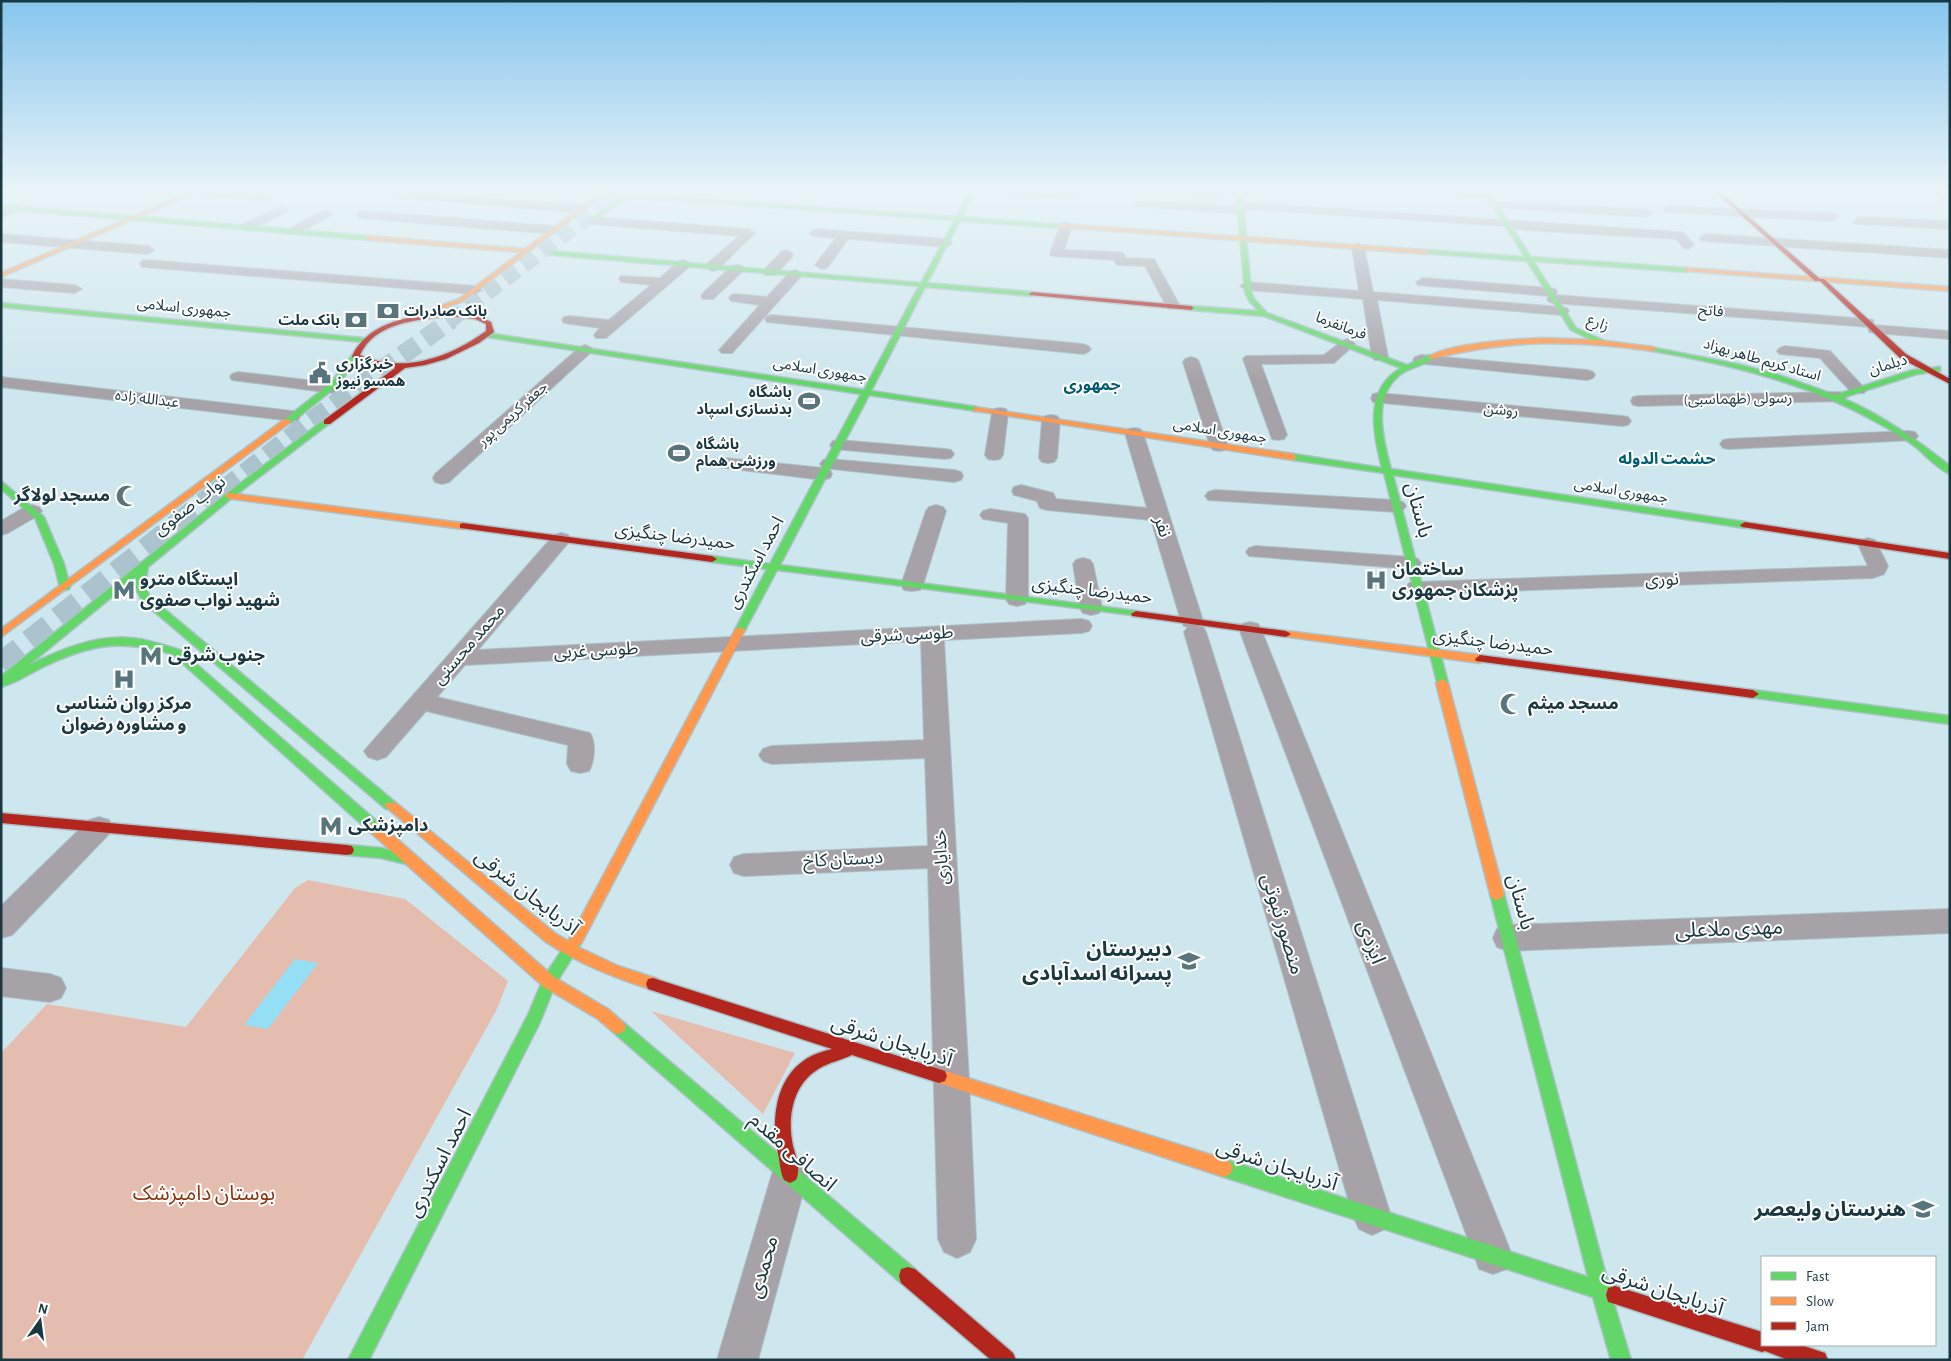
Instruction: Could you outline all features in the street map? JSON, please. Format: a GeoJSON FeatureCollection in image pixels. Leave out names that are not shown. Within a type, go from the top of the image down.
{"type":"FeatureCollection","features":[{"type":"Feature","properties":{"kind":"main road"},"geometry":{"type":"LineString","coordinates":[[1,274],[47,255]]}},
{"type":"Feature","properties":{"kind":"main road"},"geometry":{"type":"LineString","coordinates":[[363,340],[376,332],[461,300],[522,255]]}},
{"type":"Feature","properties":{"kind":"main road","name":"فرمانفرما"},"geometry":{"type":"LineString","coordinates":[[551,255],[549,256],[684,264],[1265,314],[1406,367]]}},
{"type":"Feature","properties":{"kind":"main road","name":"احمد اسکندری"},"geometry":{"type":"LineString","coordinates":[[358,1360],[535,1018],[550,982],[570,951],[940,255]]}},
{"type":"Feature","properties":{"kind":"main road"},"geometry":{"type":"LineString","coordinates":[[1244,255],[1247,286],[1252,301],[1265,314]]}},
{"type":"Feature","properties":{"kind":"main road"},"geometry":{"type":"LineString","coordinates":[[1466,255],[1950,290]]}},
{"type":"Feature","properties":{"kind":"main road"},"geometry":{"type":"LineString","coordinates":[[1527,255],[1573,328]]}},
{"type":"Feature","properties":{"kind":"main road"},"geometry":{"type":"LineString","coordinates":[[1789,255],[1903,356],[1950,382]]}},
{"type":"Feature","properties":{"kind":"main road","name":"جمهوری اسلامی"},"geometry":{"type":"LineString","coordinates":[[1,305],[363,340]]}},
{"type":"Feature","properties":{"kind":"main road"},"geometry":{"type":"LineString","coordinates":[[356,356],[370,363],[405,364],[451,354],[487,335],[491,326],[488,316],[449,314],[424,316],[402,322]]}},
{"type":"Feature","properties":{"kind":"main road","name":"زارع"},"geometry":{"type":"LineString","coordinates":[[1543,342],[1566,336],[1573,328],[1588,337],[1617,345]]}},
{"type":"Feature","properties":{"kind":"main road","name":"جمهوری اسلامی"},"geometry":{"type":"LineString","coordinates":[[487,335],[1950,556]]}},
{"type":"Feature","properties":{"kind":"main road","name":"نواب صفوی"},"geometry":{"type":"LineString","coordinates":[[1,633],[332,388],[347,373],[356,356],[356,349],[363,340]]}},
{"type":"Feature","properties":{"kind":"main road"},"geometry":{"type":"LineString","coordinates":[[1379,398],[1384,385],[1406,367],[1421,360],[1459,349],[1543,342]]}},
{"type":"Feature","properties":{"kind":"main road","name":"استاد کریم طاهر بهزاد"},"geometry":{"type":"LineString","coordinates":[[1543,342],[1617,345],[1675,352],[1724,362],[1782,379],[1838,398],[1870,413],[1925,448],[1950,471]]}},
{"type":"Feature","properties":{"kind":"main road","name":"نواب صفوی"},"geometry":{"type":"LineString","coordinates":[[1,682],[229,496],[405,364]]}},
{"type":"Feature","properties":{"kind":"main road","name":"دیلمان"},"geometry":{"type":"LineString","coordinates":[[1838,398],[1858,390],[1926,370],[1950,370]]}},
{"type":"Feature","properties":{"kind":"main road","name":"باستان"},"geometry":{"type":"LineString","coordinates":[[1379,398],[1377,418],[1382,454],[1600,1289],[1621,1360]]}},
{"type":"Feature","properties":{"kind":"main road"},"geometry":{"type":"LineString","coordinates":[[228,464],[266,468]]}},
{"type":"Feature","properties":{"kind":"main road"},"geometry":{"type":"LineString","coordinates":[[1,484],[39,517],[59,564],[65,587]]}},
{"type":"Feature","properties":{"kind":"main road","name":"حمیدرضا چنگیزی"},"geometry":{"type":"LineString","coordinates":[[229,496],[1017,599],[1086,617],[1250,629],[1950,720]]}},
{"type":"Feature","properties":{"kind":"main road","name":"آذربایجان شرقی"},"geometry":{"type":"LineString","coordinates":[[143,565],[140,586],[146,599],[355,777],[551,938],[570,951],[625,975],[1761,1342]]}},
{"type":"Feature","properties":{"kind":"main road"},"geometry":{"type":"LineString","coordinates":[[1,682],[70,653],[100,643],[141,643],[176,652],[550,982]]}},
{"type":"Feature","properties":{"kind":"main road"},"geometry":{"type":"LineString","coordinates":[[1,818],[381,853],[405,858],[415,863]]}},
{"type":"Feature","properties":{"kind":"main road","name":"انصافی مقدم"},"geometry":{"type":"LineString","coordinates":[[550,982],[603,1014],[1006,1360]]}},
{"type":"Feature","properties":{"kind":"main road"},"geometry":{"type":"LineString","coordinates":[[790,1174],[790,1163],[784,1142],[782,1120],[790,1086],[799,1074],[812,1064],[851,1048]]}},
{"type":"Feature","properties":{"kind":"main road"},"geometry":{"type":"LineString","coordinates":[[1775,1346],[1818,1360]]}},
{"type":"Feature","properties":{"kind":"street"},"geometry":{"type":"LineString","coordinates":[[712,267],[726,255]]}},
{"type":"Feature","properties":{"kind":"street"},"geometry":{"type":"LineString","coordinates":[[770,272],[787,255]]}},
{"type":"Feature","properties":{"kind":"street"},"geometry":{"type":"LineString","coordinates":[[822,264],[830,255]]}},
{"type":"Feature","properties":{"kind":"street"},"geometry":{"type":"LineString","coordinates":[[1095,255],[1118,256],[1122,262],[1149,262],[1173,306]]}},
{"type":"Feature","properties":{"kind":"street"},"geometry":{"type":"LineString","coordinates":[[1360,255],[1380,357]]}},
{"type":"Feature","properties":{"kind":"street"},"geometry":{"type":"LineString","coordinates":[[147,264],[475,290]]}},
{"type":"Feature","properties":{"kind":"street"},"geometry":{"type":"LineString","coordinates":[[601,335],[684,264]]}},
{"type":"Feature","properties":{"kind":"street"},"geometry":{"type":"LineString","coordinates":[[737,269],[716,293],[771,302]]}},
{"type":"Feature","properties":{"kind":"street"},"geometry":{"type":"LineString","coordinates":[[727,350],[796,274]]}},
{"type":"Feature","properties":{"kind":"street"},"geometry":{"type":"LineString","coordinates":[[626,279],[662,282]]}},
{"type":"Feature","properties":{"kind":"street"},"geometry":{"type":"LineString","coordinates":[[1423,282],[1556,300]]}},
{"type":"Feature","properties":{"kind":"street"},"geometry":{"type":"LineString","coordinates":[[1,283],[75,289]]}},
{"type":"Feature","properties":{"kind":"street"},"geometry":{"type":"LineString","coordinates":[[1247,286],[1368,295],[1556,300]]}},
{"type":"Feature","properties":{"kind":"street","name":"فاتح"},"geometry":{"type":"LineString","coordinates":[[1556,300],[1871,326],[1950,335]]}},
{"type":"Feature","properties":{"kind":"street"},"geometry":{"type":"LineString","coordinates":[[606,308],[629,310]]}},
{"type":"Feature","properties":{"kind":"street"},"geometry":{"type":"LineString","coordinates":[[772,319],[1083,349]]}},
{"type":"Feature","properties":{"kind":"street"},"geometry":{"type":"LineString","coordinates":[[568,320],[613,324]]}},
{"type":"Feature","properties":{"kind":"street"},"geometry":{"type":"LineString","coordinates":[[1278,436],[1251,360],[1255,358],[1328,360],[1347,344]]}},
{"type":"Feature","properties":{"kind":"street","name":"جعفر کریمی پور"},"geometry":{"type":"LineString","coordinates":[[442,478],[585,350]]}},
{"type":"Feature","properties":{"kind":"street"},"geometry":{"type":"LineString","coordinates":[[1785,351],[1825,354],[1858,390]]}},
{"type":"Feature","properties":{"kind":"street"},"geometry":{"type":"LineString","coordinates":[[1421,360],[1587,375]]}},
{"type":"Feature","properties":{"kind":"street"},"geometry":{"type":"LineString","coordinates":[[1191,362],[1219,446]]}},
{"type":"Feature","properties":{"kind":"street"},"geometry":{"type":"LineString","coordinates":[[238,377],[332,388]]}},
{"type":"Feature","properties":{"kind":"street","name":"عبدالله زاده"},"geometry":{"type":"LineString","coordinates":[[1,382],[292,416]]}},
{"type":"Feature","properties":{"kind":"street","name":"روشن"},"geometry":{"type":"LineString","coordinates":[[1379,398],[1622,421]]}},
{"type":"Feature","properties":{"kind":"street","name":"رسولی (طهماسبی)"},"geometry":{"type":"LineString","coordinates":[[1639,401],[1838,398]]}},
{"type":"Feature","properties":{"kind":"street"},"geometry":{"type":"LineString","coordinates":[[994,455],[1000,413]]}},
{"type":"Feature","properties":{"kind":"street"},"geometry":{"type":"LineString","coordinates":[[1048,458],[1051,420]]}},
{"type":"Feature","properties":{"kind":"street","name":"نفر"},"geometry":{"type":"LineString","coordinates":[[1134,433],[1158,516],[1194,626]]}},
{"type":"Feature","properties":{"kind":"street"},"geometry":{"type":"LineString","coordinates":[[1729,444],[1908,436]]}},
{"type":"Feature","properties":{"kind":"street"},"geometry":{"type":"LineString","coordinates":[[839,445],[945,454]]}},
{"type":"Feature","properties":{"kind":"street"},"geometry":{"type":"LineString","coordinates":[[724,463],[954,476]]}},
{"type":"Feature","properties":{"kind":"street"},"geometry":{"type":"LineString","coordinates":[[1021,491],[1046,497],[1047,504],[1158,516]]}},
{"type":"Feature","properties":{"kind":"street"},"geometry":{"type":"LineString","coordinates":[[1215,496],[1396,506]]}},
{"type":"Feature","properties":{"kind":"street"},"geometry":{"type":"LineString","coordinates":[[1,529],[32,511]]}},
{"type":"Feature","properties":{"kind":"street"},"geometry":{"type":"LineString","coordinates":[[912,585],[936,511]]}},
{"type":"Feature","properties":{"kind":"street"},"geometry":{"type":"LineString","coordinates":[[990,515],[1018,518],[1017,599]]}},
{"type":"Feature","properties":{"kind":"street","name":"محمد محسنی"},"geometry":{"type":"LineString","coordinates":[[377,751],[562,539]]}},
{"type":"Feature","properties":{"kind":"street","name":"نوری"},"geometry":{"type":"LineString","coordinates":[[1417,588],[1872,572],[1878,566],[1868,544]]}},
{"type":"Feature","properties":{"kind":"street"},"geometry":{"type":"LineString","coordinates":[[1256,552],[1411,563]]}},
{"type":"Feature","properties":{"kind":"street"},"geometry":{"type":"LineString","coordinates":[[1083,564],[1086,617]]}},
{"type":"Feature","properties":{"kind":"street","name":"طوسی شرقی"},"geometry":{"type":"LineString","coordinates":[[733,644],[932,634],[1086,617]]}},
{"type":"Feature","properties":{"kind":"street","name":"منصور ثبوتی"},"geometry":{"type":"LineString","coordinates":[[1194,626],[1372,1216]]}},
{"type":"Feature","properties":{"kind":"street","name":"ایزدی"},"geometry":{"type":"LineString","coordinates":[[1250,629],[1493,1255]]}},
{"type":"Feature","properties":{"kind":"street","name":"خدایاری"},"geometry":{"type":"LineString","coordinates":[[932,634],[952,1080],[957,1239]]}},
{"type":"Feature","properties":{"kind":"street","name":"طوسی غربی"},"geometry":{"type":"LineString","coordinates":[[458,658],[733,644]]}},
{"type":"Feature","properties":{"kind":"street"},"geometry":{"type":"LineString","coordinates":[[420,701],[581,739],[580,764]]}},
{"type":"Feature","properties":{"kind":"street"},"geometry":{"type":"LineString","coordinates":[[772,754],[937,749]]}},
{"type":"Feature","properties":{"kind":"street"},"geometry":{"type":"LineString","coordinates":[[1,926],[99,827]]}},
{"type":"Feature","properties":{"kind":"street","name":"دبستان کاخ"},"geometry":{"type":"LineString","coordinates":[[744,864],[942,856]]}},
{"type":"Feature","properties":{"kind":"street","name":"مهدی ملاعلی"},"geometry":{"type":"LineString","coordinates":[[1508,938],[1950,921]]}},
{"type":"Feature","properties":{"kind":"street"},"geometry":{"type":"LineString","coordinates":[[1,982],[50,988]]}},
{"type":"Feature","properties":{"kind":"street","name":"محمدی"},"geometry":{"type":"LineString","coordinates":[[737,1360],[790,1174]]}},
{"type":"Feature","properties":{"kind":"green space","name":"بوستان دامپزشک"},"geometry":{"type":"Polygon","coordinates":[[[308,880],[405,899],[508,981],[497,1009],[302,1360],[1,1360],[1,1053],[47,1004],[186,1027],[295,888],[308,880]]]}},
{"type":"Feature","properties":{"kind":"green space"},"geometry":{"type":"Polygon","coordinates":[[[651,1011],[795,1053],[763,1114],[651,1011]]]}},
{"type":"Feature","properties":{"kind":"water"},"geometry":{"type":"Polygon","coordinates":[[[295,959],[318,963],[268,1029],[244,1025],[295,959]]]}},
{"type":"Feature","properties":{"kind":"tunnel"},"geometry":{"type":"LineString","coordinates":[[450,321],[538,255]]}},
{"type":"Feature","properties":{"kind":"tunnel"},"geometry":{"type":"LineString","coordinates":[[223,490],[307,424],[451,320]]}},
{"type":"Feature","properties":{"kind":"tunnel"},"geometry":{"type":"LineString","coordinates":[[1,665],[224,489]]}},
{"type":"Feature","properties":{"kind":"traffic: fast"},"geometry":{"type":"LineString","coordinates":[[570,255],[1032,294]]}},
{"type":"Feature","properties":{"kind":"traffic: fast"},"geometry":{"type":"LineString","coordinates":[[740,630],[939,255]]}},
{"type":"Feature","properties":{"kind":"traffic: fast"},"geometry":{"type":"LineString","coordinates":[[1245,255],[1248,292],[1252,301],[1265,314]]}},
{"type":"Feature","properties":{"kind":"traffic: fast"},"geometry":{"type":"LineString","coordinates":[[1462,255],[1687,270]]}},
{"type":"Feature","properties":{"kind":"traffic: fast"},"geometry":{"type":"LineString","coordinates":[[1526,255],[1573,329],[1601,341]]}},
{"type":"Feature","properties":{"kind":"traffic: fast"},"geometry":{"type":"LineString","coordinates":[[1,305],[363,340]]}},
{"type":"Feature","properties":{"kind":"traffic: fast"},"geometry":{"type":"LineString","coordinates":[[1191,308],[1265,314],[1406,367]]}},
{"type":"Feature","properties":{"kind":"traffic: fast"},"geometry":{"type":"LineString","coordinates":[[487,335],[977,409]]}},
{"type":"Feature","properties":{"kind":"traffic: fast"},"geometry":{"type":"LineString","coordinates":[[1653,349],[1734,365],[1773,375],[1811,388],[1847,403],[1883,422],[1917,444],[1950,471]]}},
{"type":"Feature","properties":{"kind":"traffic: fast"},"geometry":{"type":"LineString","coordinates":[[288,421],[334,385],[356,356]]}},
{"type":"Feature","properties":{"kind":"traffic: fast"},"geometry":{"type":"LineString","coordinates":[[1432,357],[1398,372],[1388,382],[1378,404],[1378,418],[1383,454],[1442,683]]}},
{"type":"Feature","properties":{"kind":"traffic: fast"},"geometry":{"type":"LineString","coordinates":[[1838,397],[1916,372],[1937,369]]}},
{"type":"Feature","properties":{"kind":"traffic: fast"},"geometry":{"type":"LineString","coordinates":[[1,682],[229,496],[327,422]]}},
{"type":"Feature","properties":{"kind":"traffic: fast"},"geometry":{"type":"LineString","coordinates":[[1293,457],[1745,525]]}},
{"type":"Feature","properties":{"kind":"traffic: fast"},"geometry":{"type":"LineString","coordinates":[[1,484],[39,517],[59,564],[65,587]]}},
{"type":"Feature","properties":{"kind":"traffic: fast"},"geometry":{"type":"LineString","coordinates":[[712,559],[1136,614]]}},
{"type":"Feature","properties":{"kind":"traffic: fast"},"geometry":{"type":"LineString","coordinates":[[143,565],[140,586],[146,599],[391,806]]}},
{"type":"Feature","properties":{"kind":"traffic: fast"},"geometry":{"type":"LineString","coordinates":[[1,683],[60,655],[108,642],[137,642],[176,652],[375,828]]}},
{"type":"Feature","properties":{"kind":"traffic: fast"},"geometry":{"type":"LineString","coordinates":[[1753,694],[1950,720]]}},
{"type":"Feature","properties":{"kind":"traffic: fast"},"geometry":{"type":"LineString","coordinates":[[347,850],[381,853],[410,860]]}},
{"type":"Feature","properties":{"kind":"traffic: fast"},"geometry":{"type":"LineString","coordinates":[[1497,894],[1600,1289],[1621,1360]]}},
{"type":"Feature","properties":{"kind":"traffic: fast"},"geometry":{"type":"LineString","coordinates":[[358,1360],[535,1017],[549,982],[576,940]]}},
{"type":"Feature","properties":{"kind":"traffic: fast"},"geometry":{"type":"LineString","coordinates":[[618,1027],[908,1276]]}},
{"type":"Feature","properties":{"kind":"traffic: fast"},"geometry":{"type":"LineString","coordinates":[[1224,1168],[1615,1295]]}},
{"type":"Feature","properties":{"kind":"traffic: slow"},"geometry":{"type":"LineString","coordinates":[[1,275],[48,255]]}},
{"type":"Feature","properties":{"kind":"traffic: slow"},"geometry":{"type":"LineString","coordinates":[[434,310],[461,300],[522,255]]}},
{"type":"Feature","properties":{"kind":"traffic: slow"},"geometry":{"type":"LineString","coordinates":[[1687,270],[1950,289]]}},
{"type":"Feature","properties":{"kind":"traffic: slow"},"geometry":{"type":"LineString","coordinates":[[1432,357],[1486,345],[1542,340],[1598,342],[1653,349]]}},
{"type":"Feature","properties":{"kind":"traffic: slow"},"geometry":{"type":"LineString","coordinates":[[977,409],[1293,457]]}},
{"type":"Feature","properties":{"kind":"traffic: slow"},"geometry":{"type":"LineString","coordinates":[[1,634],[288,421]]}},
{"type":"Feature","properties":{"kind":"traffic: slow"},"geometry":{"type":"LineString","coordinates":[[229,496],[463,526]]}},
{"type":"Feature","properties":{"kind":"traffic: slow"},"geometry":{"type":"LineString","coordinates":[[576,940],[740,630]]}},
{"type":"Feature","properties":{"kind":"traffic: slow"},"geometry":{"type":"LineString","coordinates":[[1286,634],[1480,659]]}},
{"type":"Feature","properties":{"kind":"traffic: slow"},"geometry":{"type":"LineString","coordinates":[[1442,683],[1497,894]]}},
{"type":"Feature","properties":{"kind":"traffic: slow"},"geometry":{"type":"LineString","coordinates":[[391,806],[551,938],[600,965],[653,984]]}},
{"type":"Feature","properties":{"kind":"traffic: slow"},"geometry":{"type":"LineString","coordinates":[[375,828],[549,982],[603,1014],[618,1027]]}},
{"type":"Feature","properties":{"kind":"traffic: slow"},"geometry":{"type":"LineString","coordinates":[[939,1076],[1224,1168]]}},
{"type":"Feature","properties":{"kind":"traffic: jam"},"geometry":{"type":"LineString","coordinates":[[1788,255],[1817,280]]}},
{"type":"Feature","properties":{"kind":"traffic: jam"},"geometry":{"type":"LineString","coordinates":[[1822,280],[1903,356],[1950,382]]}},
{"type":"Feature","properties":{"kind":"traffic: jam"},"geometry":{"type":"LineString","coordinates":[[1032,294],[1191,308]]}},
{"type":"Feature","properties":{"kind":"traffic: jam"},"geometry":{"type":"LineString","coordinates":[[449,314],[477,317],[489,323],[490,332],[461,350],[425,363],[389,366],[372,363],[356,356],[361,345],[381,329],[409,320],[449,314]]}},
{"type":"Feature","properties":{"kind":"traffic: jam"},"geometry":{"type":"LineString","coordinates":[[327,422],[405,364]]}},
{"type":"Feature","properties":{"kind":"traffic: jam"},"geometry":{"type":"LineString","coordinates":[[1745,525],[1950,556]]}},
{"type":"Feature","properties":{"kind":"traffic: jam"},"geometry":{"type":"LineString","coordinates":[[463,526],[712,559]]}},
{"type":"Feature","properties":{"kind":"traffic: jam"},"geometry":{"type":"LineString","coordinates":[[1136,614],[1286,634]]}},
{"type":"Feature","properties":{"kind":"traffic: jam"},"geometry":{"type":"LineString","coordinates":[[1480,659],[1753,694]]}},
{"type":"Feature","properties":{"kind":"traffic: jam"},"geometry":{"type":"LineString","coordinates":[[1,818],[347,850]]}},
{"type":"Feature","properties":{"kind":"traffic: jam"},"geometry":{"type":"LineString","coordinates":[[653,984],[939,1076]]}},
{"type":"Feature","properties":{"kind":"traffic: jam"},"geometry":{"type":"LineString","coordinates":[[790,1174],[782,1126],[787,1096],[791,1086],[804,1070],[812,1064],[851,1048]]}},
{"type":"Feature","properties":{"kind":"traffic: jam"},"geometry":{"type":"LineString","coordinates":[[908,1276],[1006,1360]]}},
{"type":"Feature","properties":{"kind":"traffic: jam"},"geometry":{"type":"LineString","coordinates":[[1615,1295],[1761,1342]]}},
{"type":"Feature","properties":{"kind":"traffic: jam"},"geometry":{"type":"LineString","coordinates":[[1775,1346],[1818,1360]]}},
{"type":"Feature","properties":{"kind":"place","name":"بانک صادرات"},"geometry":{"type":"Point","coordinates":[388,311]}},
{"type":"Feature","properties":{"kind":"place","name":"بانک ملت"},"geometry":{"type":"Point","coordinates":[356,320]}},
{"type":"Feature","properties":{"kind":"place","name":"خبرگزاری همسو نیوز"},"geometry":{"type":"Point","coordinates":[320,373]}},
{"type":"Feature","properties":{"kind":"place","name":"باشگاه بدنسازی اسپاد"},"geometry":{"type":"Point","coordinates":[809,401]}},
{"type":"Feature","properties":{"kind":"place","name":"باشگاه ورزشی همام"},"geometry":{"type":"Point","coordinates":[679,453]}},
{"type":"Feature","properties":{"kind":"place","name":"مسجد لولاگر"},"geometry":{"type":"Point","coordinates":[127,496]}},
{"type":"Feature","properties":{"kind":"place","name":"ساختمان پزشکان جمهوری"},"geometry":{"type":"Point","coordinates":[1376,580]}},
{"type":"Feature","properties":{"kind":"place","name":"ایستگاه مترو شهید نواب صفوی"},"geometry":{"type":"Point","coordinates":[124,590]}},
{"type":"Feature","properties":{"kind":"place","name":"جنوب شرقی"},"geometry":{"type":"Point","coordinates":[151,656]}},
{"type":"Feature","properties":{"kind":"place","name":"مرکز روان شناسی و مشاوره رضوان"},"geometry":{"type":"Point","coordinates":[124,679]}},
{"type":"Feature","properties":{"kind":"place","name":"مسجد میثم"},"geometry":{"type":"Point","coordinates":[1511,704]}},
{"type":"Feature","properties":{"kind":"place","name":"دامپزشکی"},"geometry":{"type":"Point","coordinates":[331,826]}},
{"type":"Feature","properties":{"kind":"place","name":"دبیرستان پسرانه اسدآبادی"},"geometry":{"type":"Point","coordinates":[1189,961]}},
{"type":"Feature","properties":{"kind":"place","name":"هنرستان ولیعصر"},"geometry":{"type":"Point","coordinates":[1923,1209]}},
{"type":"Feature","properties":{"kind":"district","name":"جمهوری"},"geometry":{"type":"Point","coordinates":[1092,385]}},
{"type":"Feature","properties":{"kind":"district","name":"حشمت الدوله"},"geometry":{"type":"Point","coordinates":[1667,459]}}]}
